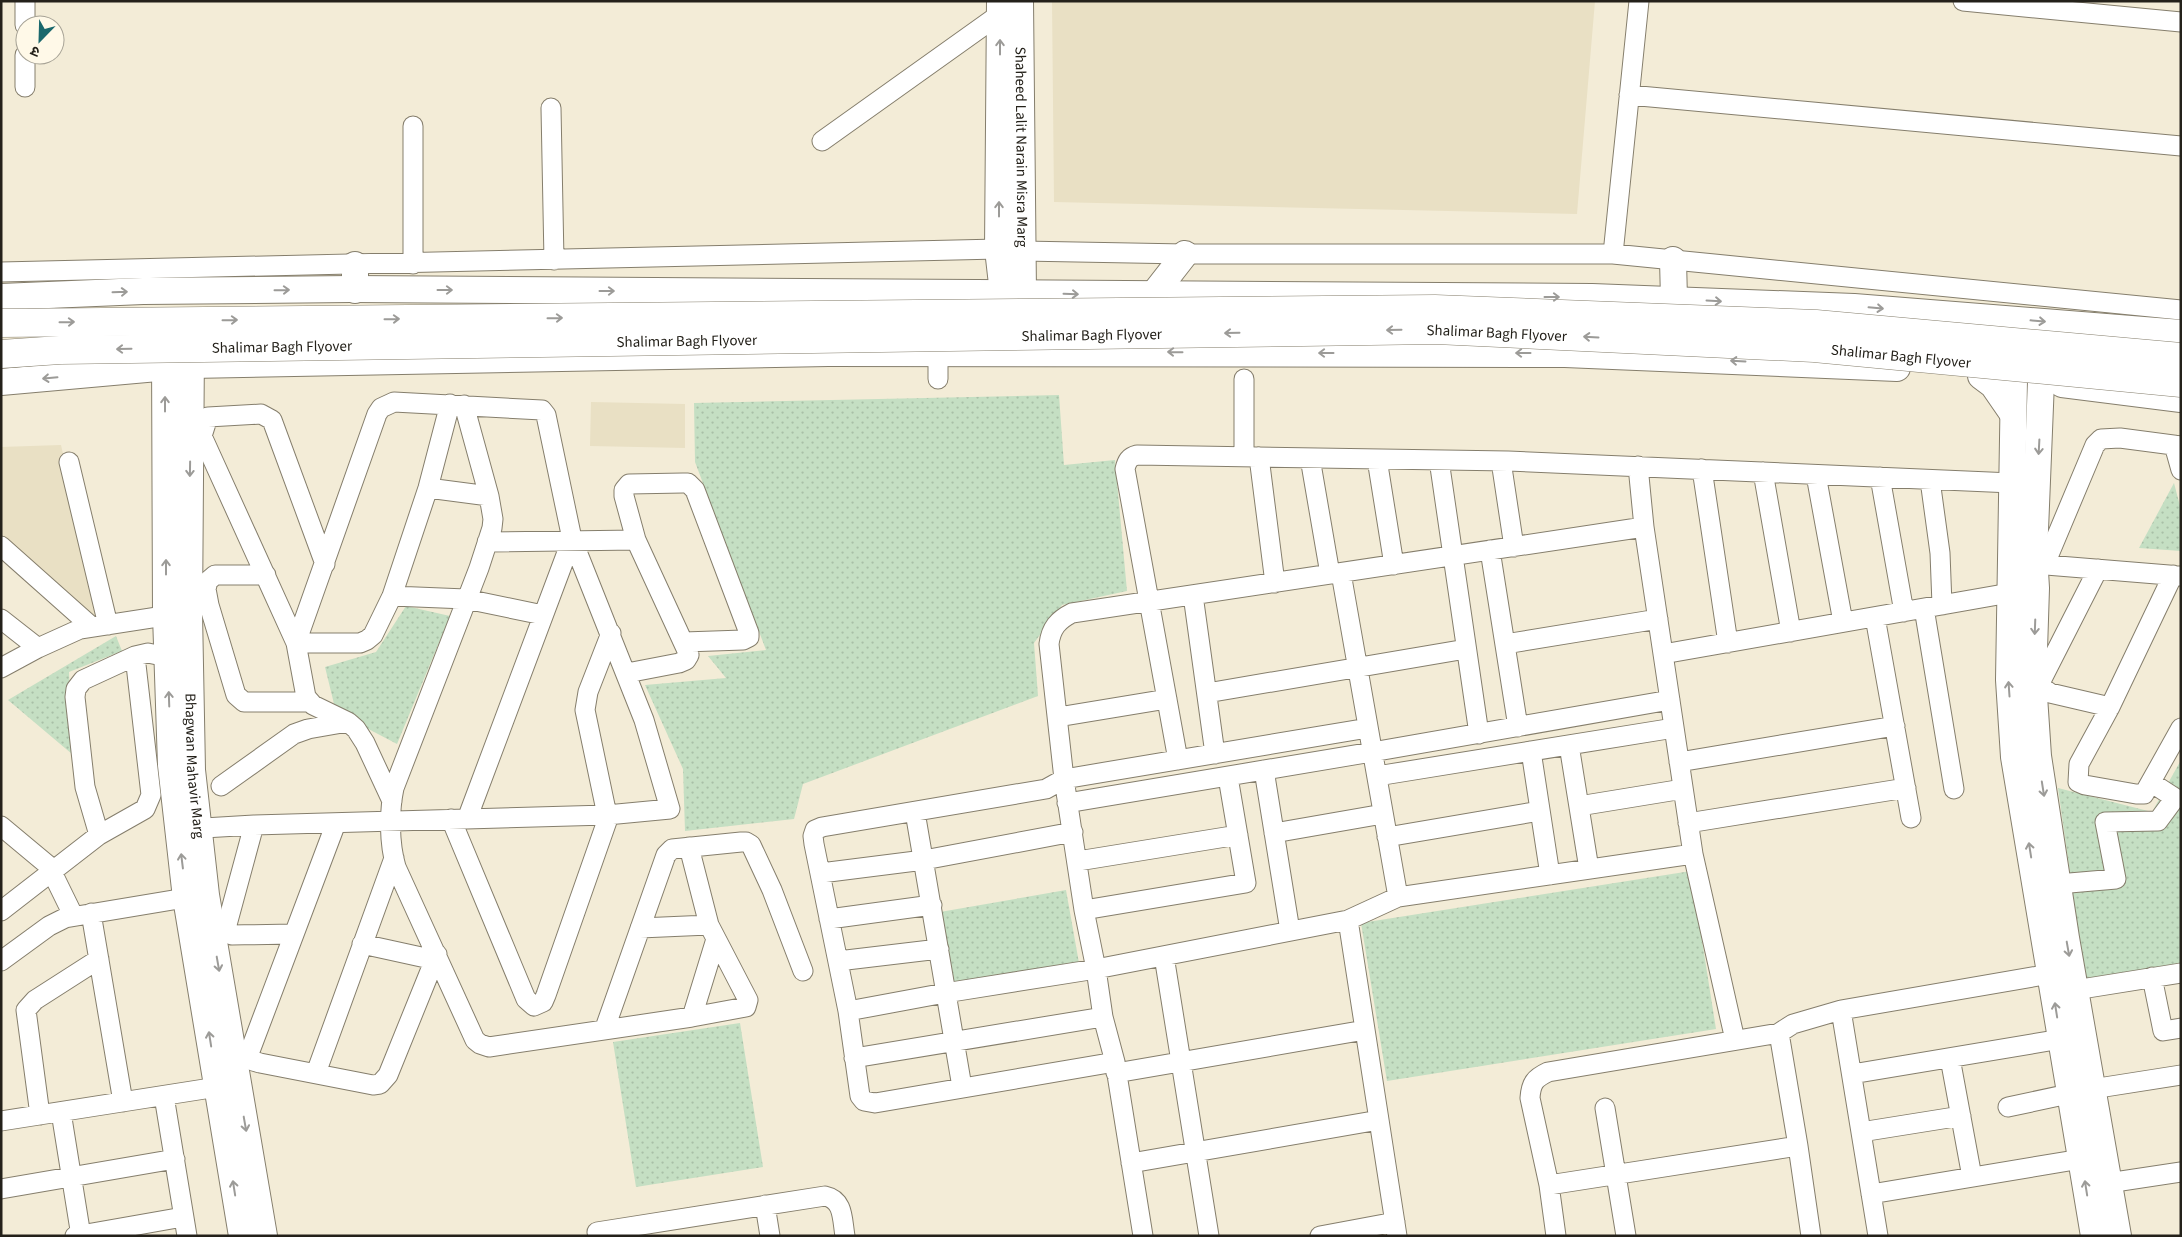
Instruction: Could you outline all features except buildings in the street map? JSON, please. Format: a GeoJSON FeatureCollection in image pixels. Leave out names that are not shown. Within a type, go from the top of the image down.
{"type":"FeatureCollection","features":[{"type":"Feature","properties":{"kind":"main road","name":"Shalimar Bagh Flyover"},"geometry":{"type":"LineString","coordinates":[[1,323],[1435,310],[1816,324],[2176,329]]}},
{"type":"Feature","properties":{"kind":"main road","name":"Shalimar Bagh Flyover"},"geometry":{"type":"LineString","coordinates":[[1,354],[70,350],[1436,330],[1814,348],[2181,383]]}},
{"type":"Feature","properties":{"kind":"street"},"geometry":{"type":"LineString","coordinates":[[25,1],[25,15]]}},
{"type":"Feature","properties":{"kind":"street"},"geometry":{"type":"LineString","coordinates":[[1613,254],[1639,1]]}},
{"type":"Feature","properties":{"kind":"street"},"geometry":{"type":"LineString","coordinates":[[1963,1],[2134,9],[2181,22]]}},
{"type":"Feature","properties":{"kind":"street"},"geometry":{"type":"LineString","coordinates":[[822,141],[1006,5]]}},
{"type":"Feature","properties":{"kind":"street","name":"Shaheed Lalit Narain Misra Marg"},"geometry":{"type":"LineString","coordinates":[[1006,5],[1010,272]]}},
{"type":"Feature","properties":{"kind":"street"},"geometry":{"type":"LineString","coordinates":[[25,65],[25,87]]}},
{"type":"Feature","properties":{"kind":"street"},"geometry":{"type":"LineString","coordinates":[[1629,95],[2181,146]]}},
{"type":"Feature","properties":{"kind":"street"},"geometry":{"type":"LineString","coordinates":[[551,108],[554,260]]}},
{"type":"Feature","properties":{"kind":"street"},"geometry":{"type":"LineString","coordinates":[[413,126],[413,264]]}},
{"type":"Feature","properties":{"kind":"street"},"geometry":{"type":"LineString","coordinates":[[1153,296],[1185,254]]}},
{"type":"Feature","properties":{"kind":"street"},"geometry":{"type":"LineString","coordinates":[[1,298],[191,291],[355,277],[413,264],[554,260],[1010,272],[1185,254],[1613,254],[1673,260],[2176,329]]}},
{"type":"Feature","properties":{"kind":"street"},"geometry":{"type":"LineString","coordinates":[[1673,260],[1674,299]]}},
{"type":"Feature","properties":{"kind":"street"},"geometry":{"type":"LineString","coordinates":[[1,272],[355,277],[825,292],[959,293],[1010,272],[1153,296],[1276,295],[1674,299],[1770,305],[1854,306],[2176,329]]}},
{"type":"Feature","properties":{"kind":"street"},"geometry":{"type":"LineString","coordinates":[[959,293],[1010,272]]}},
{"type":"Feature","properties":{"kind":"street","name":"Bhagwan Mahavir Marg"},"geometry":{"type":"LineString","coordinates":[[164,291],[165,367],[177,614],[192,770],[189,829],[196,896],[228,1085],[264,1236]]}},
{"type":"Feature","properties":{"kind":"street","name":"Bhagwan Mahavir Marg"},"geometry":{"type":"LineString","coordinates":[[189,829],[171,765],[167,657],[177,614],[191,366],[191,291]]}},
{"type":"Feature","properties":{"kind":"street"},"geometry":{"type":"LineString","coordinates":[[825,292],[828,353]]}},
{"type":"Feature","properties":{"kind":"street"},"geometry":{"type":"LineString","coordinates":[[1276,295],[1276,352]]}},
{"type":"Feature","properties":{"kind":"street"},"geometry":{"type":"LineString","coordinates":[[1,298],[18,306],[29,316],[36,329],[36,357],[7,382]]}},
{"type":"Feature","properties":{"kind":"street"},"geometry":{"type":"LineString","coordinates":[[1770,305],[1770,363]]}},
{"type":"Feature","properties":{"kind":"street"},"geometry":{"type":"LineString","coordinates":[[7,382],[191,366],[828,353],[1276,352],[1565,354],[1888,367],[2041,381],[2169,398],[2176,329]]}},
{"type":"Feature","properties":{"kind":"street"},"geometry":{"type":"LineString","coordinates":[[938,353],[938,379]]}},
{"type":"Feature","properties":{"kind":"street"},"geometry":{"type":"LineString","coordinates":[[1981,376],[1993,385],[2013,414]]}},
{"type":"Feature","properties":{"kind":"street"},"geometry":{"type":"LineString","coordinates":[[2014,379],[2009,680],[2014,757],[2061,1039],[2081,1092],[2108,1183],[2118,1236]]}},
{"type":"Feature","properties":{"kind":"street"},"geometry":{"type":"LineString","coordinates":[[1244,380],[1252,457],[1275,582]]}},
{"type":"Feature","properties":{"kind":"street"},"geometry":{"type":"LineString","coordinates":[[2041,381],[2039,572],[2033,681],[2038,756],[2075,990],[2081,1092],[2081,1159],[2094,1236]]}},
{"type":"Feature","properties":{"kind":"street"},"geometry":{"type":"LineString","coordinates":[[2040,417],[2055,403],[2086,387]]}},
{"type":"Feature","properties":{"kind":"street"},"geometry":{"type":"LineString","coordinates":[[189,829],[336,822],[607,815],[670,809],[644,720],[627,673],[572,539],[544,412],[540,409],[394,402],[381,408],[377,414],[296,643]]}},
{"type":"Feature","properties":{"kind":"street"},"geometry":{"type":"LineString","coordinates":[[296,643],[360,643],[373,635],[392,596],[457,404]]}},
{"type":"Feature","properties":{"kind":"street"},"geometry":{"type":"LineString","coordinates":[[457,404],[489,496],[493,519],[487,542],[466,600],[394,788],[391,822],[394,858],[405,889],[475,1040],[489,1047],[605,1028],[692,1017],[742,1008],[747,1004],[748,1000],[713,932],[689,847]]}},
{"type":"Feature","properties":{"kind":"street"},"geometry":{"type":"LineString","coordinates":[[309,702],[306,697],[296,643],[202,436],[205,421],[211,416],[261,414],[272,420],[325,564]]}},
{"type":"Feature","properties":{"kind":"street"},"geometry":{"type":"LineString","coordinates":[[1663,654],[2010,593],[2039,572],[2095,445],[2101,439],[2120,438],[2177,446],[2181,470]]}},
{"type":"Feature","properties":{"kind":"street"},"geometry":{"type":"LineString","coordinates":[[1178,760],[1125,469],[1130,457],[1137,455],[1501,461],[2012,483]]}},
{"type":"Feature","properties":{"kind":"street"},"geometry":{"type":"LineString","coordinates":[[1310,458],[1358,669],[1398,897]]}},
{"type":"Feature","properties":{"kind":"street"},"geometry":{"type":"LineString","coordinates":[[1377,459],[1394,565]]}},
{"type":"Feature","properties":{"kind":"street"},"geometry":{"type":"LineString","coordinates":[[1439,460],[1479,734]]}},
{"type":"Feature","properties":{"kind":"street"},"geometry":{"type":"LineString","coordinates":[[1501,461],[1514,547]]}},
{"type":"Feature","properties":{"kind":"street"},"geometry":{"type":"LineString","coordinates":[[69,462],[100,626]]}},
{"type":"Feature","properties":{"kind":"street"},"geometry":{"type":"LineString","coordinates":[[1638,466],[1644,527],[1693,854],[1735,1040]]}},
{"type":"Feature","properties":{"kind":"street"},"geometry":{"type":"LineString","coordinates":[[1702,470],[1728,643]]}},
{"type":"Feature","properties":{"kind":"street"},"geometry":{"type":"LineString","coordinates":[[1763,472],[1791,632]]}},
{"type":"Feature","properties":{"kind":"street"},"geometry":{"type":"LineString","coordinates":[[1816,475],[1843,622]]}},
{"type":"Feature","properties":{"kind":"street"},"geometry":{"type":"LineString","coordinates":[[1880,477],[1904,612]]}},
{"type":"Feature","properties":{"kind":"street"},"geometry":{"type":"LineString","coordinates":[[1930,480],[1940,553],[1933,607],[1954,790]]}},
{"type":"Feature","properties":{"kind":"street"},"geometry":{"type":"LineString","coordinates":[[627,673],[686,660],[688,655],[684,642],[636,540],[624,496],[626,487],[629,484],[683,483],[692,486],[749,633],[749,637],[743,640],[684,642]]}},
{"type":"Feature","properties":{"kind":"street"},"geometry":{"type":"LineString","coordinates":[[428,488],[489,496]]}},
{"type":"Feature","properties":{"kind":"street"},"geometry":{"type":"LineString","coordinates":[[1143,1236],[1116,1068],[1103,1017],[1084,910],[1064,779],[1049,644],[1050,633],[1055,625],[1072,613],[1644,527]]}},
{"type":"Feature","properties":{"kind":"street"},"geometry":{"type":"LineString","coordinates":[[572,539],[544,615],[459,819],[526,999],[534,1006],[543,1002],[546,995],[607,815],[585,710],[588,692],[611,633]]}},
{"type":"Feature","properties":{"kind":"street"},"geometry":{"type":"LineString","coordinates":[[487,542],[572,539],[636,540]]}},
{"type":"Feature","properties":{"kind":"street"},"geometry":{"type":"LineString","coordinates":[[1,546],[100,626]]}},
{"type":"Feature","properties":{"kind":"street"},"geometry":{"type":"LineString","coordinates":[[1490,550],[1518,727]]}},
{"type":"Feature","properties":{"kind":"street"},"geometry":{"type":"LineString","coordinates":[[2039,572],[2098,568],[2177,575],[2079,764],[2078,782],[2085,785],[2144,794],[2152,783],[2181,728]]}},
{"type":"Feature","properties":{"kind":"street"},"geometry":{"type":"LineString","coordinates":[[2098,568],[2041,681],[2043,688],[2050,693],[2110,707]]}},
{"type":"Feature","properties":{"kind":"street"},"geometry":{"type":"LineString","coordinates":[[266,575],[215,575],[208,581],[206,589],[209,606],[236,695],[244,702],[309,702],[348,722],[360,735],[392,801]]}},
{"type":"Feature","properties":{"kind":"street"},"geometry":{"type":"LineString","coordinates":[[1194,595],[1215,754]]}},
{"type":"Feature","properties":{"kind":"street"},"geometry":{"type":"LineString","coordinates":[[392,596],[466,600],[544,615]]}},
{"type":"Feature","properties":{"kind":"street"},"geometry":{"type":"LineString","coordinates":[[1,668],[38,648],[74,632],[177,614]]}},
{"type":"Feature","properties":{"kind":"street"},"geometry":{"type":"LineString","coordinates":[[1876,617],[1911,818]]}},
{"type":"Feature","properties":{"kind":"street"},"geometry":{"type":"LineString","coordinates":[[1,618],[38,648]]}},
{"type":"Feature","properties":{"kind":"street"},"geometry":{"type":"LineString","coordinates":[[1505,644],[1658,619]]}},
{"type":"Feature","properties":{"kind":"street"},"geometry":{"type":"LineString","coordinates":[[1207,693],[1358,669],[1466,649]]}},
{"type":"Feature","properties":{"kind":"street"},"geometry":{"type":"LineString","coordinates":[[99,835],[85,787],[75,697],[76,690],[83,680],[135,656],[148,653],[167,657]]}},
{"type":"Feature","properties":{"kind":"street"},"geometry":{"type":"LineString","coordinates":[[1,911],[53,873],[99,835],[145,809],[151,800],[135,656]]}},
{"type":"Feature","properties":{"kind":"street"},"geometry":{"type":"LineString","coordinates":[[1058,717],[1167,699]]}},
{"type":"Feature","properties":{"kind":"street"},"geometry":{"type":"LineString","coordinates":[[1068,803],[1670,700]]}},
{"type":"Feature","properties":{"kind":"street"},"geometry":{"type":"LineString","coordinates":[[221,786],[294,734],[308,729],[348,722]]}},
{"type":"Feature","properties":{"kind":"street"},"geometry":{"type":"LineString","coordinates":[[1679,762],[1895,726]]}},
{"type":"Feature","properties":{"kind":"street"},"geometry":{"type":"LineString","coordinates":[[1365,1030],[1180,1062],[962,1087],[869,1103],[860,1096],[848,1011],[813,836],[815,830],[822,827],[1046,789],[1064,779],[1368,728]]}},
{"type":"Feature","properties":{"kind":"street"},"geometry":{"type":"LineString","coordinates":[[1377,776],[1674,728]]}},
{"type":"Feature","properties":{"kind":"street"},"geometry":{"type":"LineString","coordinates":[[1569,745],[1589,869]]}},
{"type":"Feature","properties":{"kind":"street"},"geometry":{"type":"LineString","coordinates":[[1531,751],[1550,875]]}},
{"type":"Feature","properties":{"kind":"street"},"geometry":{"type":"LineString","coordinates":[[1264,770],[1290,931]]}},
{"type":"Feature","properties":{"kind":"street"},"geometry":{"type":"LineString","coordinates":[[1084,910],[1246,883],[1228,776]]}},
{"type":"Feature","properties":{"kind":"street"},"geometry":{"type":"LineString","coordinates":[[2058,884],[2116,880],[2105,822],[2158,821],[2175,798],[2152,783]]}},
{"type":"Feature","properties":{"kind":"street"},"geometry":{"type":"LineString","coordinates":[[1688,823],[1906,788]]}},
{"type":"Feature","properties":{"kind":"street"},"geometry":{"type":"LineString","coordinates":[[1579,806],[1683,789]]}},
{"type":"Feature","properties":{"kind":"street"},"geometry":{"type":"LineString","coordinates":[[1387,837],[1540,811]]}},
{"type":"Feature","properties":{"kind":"street"},"geometry":{"type":"LineString","coordinates":[[915,812],[962,1087]]}},
{"type":"Feature","properties":{"kind":"street"},"geometry":{"type":"LineString","coordinates":[[1274,833],[1383,814]]}},
{"type":"Feature","properties":{"kind":"street"},"geometry":{"type":"LineString","coordinates":[[336,822],[250,1051],[250,1057],[253,1061],[373,1086],[384,1081],[436,957]]}},
{"type":"Feature","properties":{"kind":"street"},"geometry":{"type":"LineString","coordinates":[[254,825],[224,932],[232,936],[293,934]]}},
{"type":"Feature","properties":{"kind":"street"},"geometry":{"type":"LineString","coordinates":[[1,826],[44,861],[82,914],[99,959],[123,1102]]}},
{"type":"Feature","properties":{"kind":"street"},"geometry":{"type":"LineString","coordinates":[[821,873],[924,860],[1073,832]]}},
{"type":"Feature","properties":{"kind":"street"},"geometry":{"type":"LineString","coordinates":[[1078,861],[1238,835]]}},
{"type":"Feature","properties":{"kind":"street"},"geometry":{"type":"LineString","coordinates":[[605,1028],[666,856],[672,849],[741,842],[751,845],[772,890],[803,971]]}},
{"type":"Feature","properties":{"kind":"street"},"geometry":{"type":"LineString","coordinates":[[848,1011],[945,993],[1096,969],[1348,920],[1398,897],[1693,854]]}},
{"type":"Feature","properties":{"kind":"street"},"geometry":{"type":"LineString","coordinates":[[316,1073],[394,858]]}},
{"type":"Feature","properties":{"kind":"street"},"geometry":{"type":"LineString","coordinates":[[1,960],[49,926],[82,914],[196,896]]}},
{"type":"Feature","properties":{"kind":"street"},"geometry":{"type":"LineString","coordinates":[[829,919],[932,905]]}},
{"type":"Feature","properties":{"kind":"street"},"geometry":{"type":"LineString","coordinates":[[1320,1236],[1396,1229],[1348,920]]}},
{"type":"Feature","properties":{"kind":"street"},"geometry":{"type":"LineString","coordinates":[[640,928],[713,932]]}},
{"type":"Feature","properties":{"kind":"street"},"geometry":{"type":"LineString","coordinates":[[692,1017],[713,932]]}},
{"type":"Feature","properties":{"kind":"street"},"geometry":{"type":"LineString","coordinates":[[362,944],[436,957]]}},
{"type":"Feature","properties":{"kind":"street"},"geometry":{"type":"LineString","coordinates":[[838,961],[939,949]]}},
{"type":"Feature","properties":{"kind":"street"},"geometry":{"type":"LineString","coordinates":[[1164,956],[1209,1236]]}},
{"type":"Feature","properties":{"kind":"street"},"geometry":{"type":"LineString","coordinates":[[40,1115],[26,1010],[35,1000],[99,959]]}},
{"type":"Feature","properties":{"kind":"street"},"geometry":{"type":"LineString","coordinates":[[2075,990],[2181,973]]}},
{"type":"Feature","properties":{"kind":"street"},"geometry":{"type":"LineString","coordinates":[[1556,1236],[1548,1185],[1530,1098],[1531,1085],[1538,1077],[1548,1072],[1779,1034],[1793,1024],[1841,1010],[2050,974]]}},
{"type":"Feature","properties":{"kind":"street"},"geometry":{"type":"LineString","coordinates":[[2152,978],[2163,1031],[2181,1028]]}},
{"type":"Feature","properties":{"kind":"street"},"geometry":{"type":"LineString","coordinates":[[1841,1010],[1878,1236]]}},
{"type":"Feature","properties":{"kind":"street"},"geometry":{"type":"LineString","coordinates":[[854,1058],[1103,1017]]}},
{"type":"Feature","properties":{"kind":"street"},"geometry":{"type":"LineString","coordinates":[[1779,1034],[1811,1236]]}},
{"type":"Feature","properties":{"kind":"street"},"geometry":{"type":"LineString","coordinates":[[1852,1074],[2061,1039]]}},
{"type":"Feature","properties":{"kind":"street"},"geometry":{"type":"LineString","coordinates":[[1950,1058],[1972,1177]]}},
{"type":"Feature","properties":{"kind":"street"},"geometry":{"type":"LineString","coordinates":[[2008,1108],[2081,1092],[2181,1075]]}},
{"type":"Feature","properties":{"kind":"street"},"geometry":{"type":"LineString","coordinates":[[1,1121],[228,1085]]}},
{"type":"Feature","properties":{"kind":"street","name":"Bhagwan Mahavir Marg"},"geometry":{"type":"LineString","coordinates":[[228,1085],[242,1236]]}},
{"type":"Feature","properties":{"kind":"street"},"geometry":{"type":"LineString","coordinates":[[164,1096],[187,1236]]}},
{"type":"Feature","properties":{"kind":"street"},"geometry":{"type":"LineString","coordinates":[[1605,1108],[1626,1236]]}},
{"type":"Feature","properties":{"kind":"street"},"geometry":{"type":"LineString","coordinates":[[61,1112],[79,1235],[183,1217]]}},
{"type":"Feature","properties":{"kind":"street"},"geometry":{"type":"LineString","coordinates":[[1861,1132],[1961,1116]]}},
{"type":"Feature","properties":{"kind":"street"},"geometry":{"type":"LineString","coordinates":[[1131,1163],[1379,1120]]}},
{"type":"Feature","properties":{"kind":"street"},"geometry":{"type":"LineString","coordinates":[[1548,1185],[1616,1176],[1798,1146]]}},
{"type":"Feature","properties":{"kind":"street"},"geometry":{"type":"LineString","coordinates":[[1,1189],[175,1159]]}},
{"type":"Feature","properties":{"kind":"street"},"geometry":{"type":"LineString","coordinates":[[1871,1194],[2081,1159]]}},
{"type":"Feature","properties":{"kind":"street"},"geometry":{"type":"LineString","coordinates":[[2108,1183],[2181,1172]]}},
{"type":"Feature","properties":{"kind":"street"},"geometry":{"type":"LineString","coordinates":[[597,1232],[765,1204],[826,1196],[834,1198],[840,1204],[845,1236]]}},
{"type":"Feature","properties":{"kind":"street"},"geometry":{"type":"LineString","coordinates":[[765,1204],[770,1236]]}},
{"type":"Feature","properties":{"kind":"shaded area"},"geometry":{"type":"Polygon","coordinates":[[[1052,1],[1595,1],[1577,214],[1054,202],[1052,1]]]}},
{"type":"Feature","properties":{"kind":"shaded area"},"geometry":{"type":"Polygon","coordinates":[[[591,402],[685,404],[685,448],[590,446],[591,402]]]}},
{"type":"Feature","properties":{"kind":"shaded area"},"geometry":{"type":"Polygon","coordinates":[[[61,445],[101,621],[1,539],[1,447],[61,445]]]}},
{"type":"Feature","properties":{"kind":"green space"},"geometry":{"type":"Polygon","coordinates":[[[1059,395],[1064,465],[1115,460],[1127,591],[1062,605],[1034,643],[1038,696],[803,784],[794,819],[685,831],[683,769],[645,685],[726,678],[708,656],[766,650],[695,462],[694,403],[1059,395]]]}},
{"type":"Feature","properties":{"kind":"green space"},"geometry":{"type":"Polygon","coordinates":[[[2174,483],[2181,510],[2181,551],[2139,548],[2174,483]]]}},
{"type":"Feature","properties":{"kind":"green space"},"geometry":{"type":"Polygon","coordinates":[[[406,606],[450,616],[397,744],[336,712],[325,667],[376,652],[406,606]]]}},
{"type":"Feature","properties":{"kind":"green space"},"geometry":{"type":"Polygon","coordinates":[[[116,636],[122,651],[69,672],[72,754],[8,700],[116,636]]]}},
{"type":"Feature","properties":{"kind":"green space"},"geometry":{"type":"Polygon","coordinates":[[[2181,760],[2181,964],[2085,980],[2058,788],[2152,812],[2181,760]]]}},
{"type":"Feature","properties":{"kind":"green space"},"geometry":{"type":"Polygon","coordinates":[[[1691,871],[1716,1029],[1387,1081],[1361,923],[1691,871]]]}},
{"type":"Feature","properties":{"kind":"green space"},"geometry":{"type":"Polygon","coordinates":[[[1066,890],[1079,963],[952,984],[940,912],[1066,890]]]}},
{"type":"Feature","properties":{"kind":"green space"},"geometry":{"type":"Polygon","coordinates":[[[740,1023],[763,1167],[636,1187],[613,1042],[740,1023]]]}}]}
